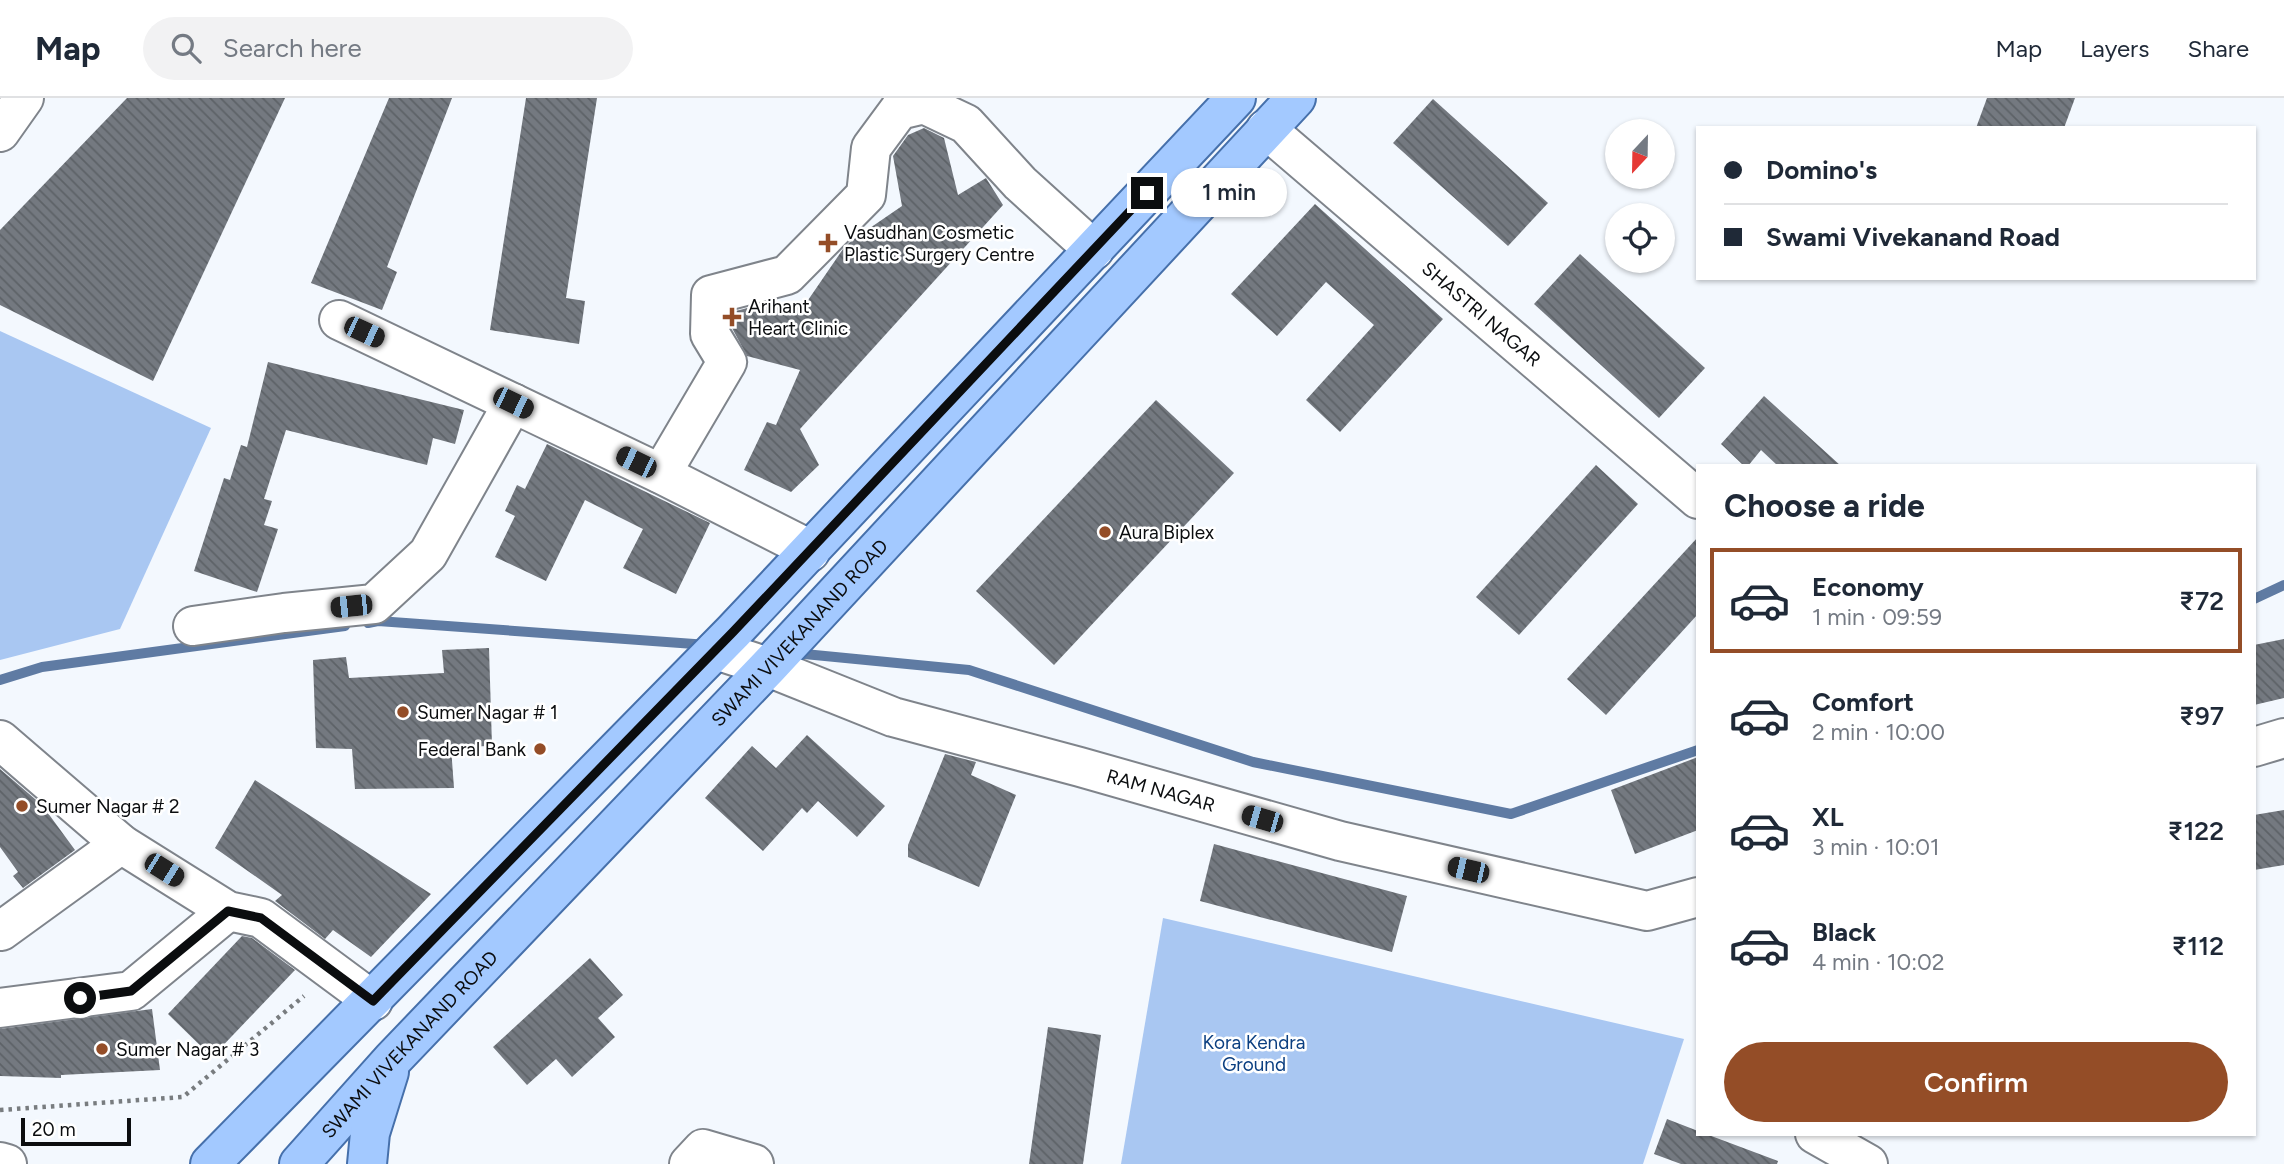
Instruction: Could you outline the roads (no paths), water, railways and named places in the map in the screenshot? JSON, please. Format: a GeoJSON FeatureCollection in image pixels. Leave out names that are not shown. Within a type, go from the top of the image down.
{"type":"FeatureCollection","features":[{"type":"Feature","properties":{"kind":"main road"},"geometry":{"type":"LineString","coordinates":[[210,1164],[373,1001],[810,552],[1236,98]]}},
{"type":"Feature","properties":{"kind":"main road","name":"SWAMI VIVEKANAND ROAD"},"geometry":{"type":"LineString","coordinates":[[299,1164],[392,1060],[778,657],[1296,98]]}},
{"type":"Feature","properties":{"kind":"main road"},"geometry":{"type":"LineString","coordinates":[[368,1164],[370,1133],[392,1060]]}},
{"type":"Feature","properties":{"kind":"street"},"geometry":{"type":"LineString","coordinates":[[0,132],[24,98]]}},
{"type":"Feature","properties":{"kind":"street"},"geometry":{"type":"LineString","coordinates":[[661,474],[727,362],[710,334],[711,295],[786,275],[866,195],[871,148],[899,110],[924,104],[966,124],[1020,183],[1094,250]]}},
{"type":"Feature","properties":{"kind":"street","name":"SHASTRI NAGAR"},"geometry":{"type":"LineString","coordinates":[[1266,129],[1696,497]]}},
{"type":"Feature","properties":{"kind":"street"},"geometry":{"type":"LineString","coordinates":[[339,320],[661,474],[810,552]]}},
{"type":"Feature","properties":{"kind":"street"},"geometry":{"type":"LineString","coordinates":[[194,626],[373,604],[428,554],[513,403]]}},
{"type":"Feature","properties":{"kind":"street","name":"RAM NAGAR"},"geometry":{"type":"LineString","coordinates":[[724,641],[778,657],[893,717],[1340,841],[1647,911],[1696,898]]}},
{"type":"Feature","properties":{"kind":"street"},"geometry":{"type":"LineString","coordinates":[[2256,746],[2284,738]]}},
{"type":"Feature","properties":{"kind":"street"},"geometry":{"type":"LineString","coordinates":[[0,740],[121,844],[228,911],[261,918],[373,1001]]}},
{"type":"Feature","properties":{"kind":"street"},"geometry":{"type":"LineString","coordinates":[[0,929],[1,931],[121,844]]}},
{"type":"Feature","properties":{"kind":"street"},"geometry":{"type":"LineString","coordinates":[[0,1008],[131,991],[228,911]]}},
{"type":"Feature","properties":{"kind":"street"},"geometry":{"type":"LineString","coordinates":[[1819,1136],[1868,1164]]}},
{"type":"Feature","properties":{"kind":"street"},"geometry":{"type":"LineString","coordinates":[[689,1164],[703,1149],[754,1164]]}},
{"type":"Feature","properties":{"kind":"street"},"geometry":{"type":"LineString","coordinates":[[0,1162],[7,1164]]}},
{"type":"Feature","properties":{"kind":"waterway"},"geometry":{"type":"LineString","coordinates":[[2256,598],[2284,585]]}},
{"type":"Feature","properties":{"kind":"waterway"},"geometry":{"type":"LineString","coordinates":[[368,623],[378,621],[708,645]]}},
{"type":"Feature","properties":{"kind":"waterway"},"geometry":{"type":"LineString","coordinates":[[0,680],[42,667],[345,626]]}},
{"type":"Feature","properties":{"kind":"waterway"},"geometry":{"type":"LineString","coordinates":[[794,653],[969,670],[1253,762],[1511,814],[1696,751]]}},
{"type":"Feature","properties":{"kind":"place","name":"Vasudhan Cosmetic Plastic Surgery Centre"},"geometry":{"type":"Point","coordinates":[828,243]}},
{"type":"Feature","properties":{"kind":"place","name":"Arihant Heart Clinic"},"geometry":{"type":"Point","coordinates":[732,317]}},
{"type":"Feature","properties":{"kind":"place","name":"Aura Biplex"},"geometry":{"type":"Point","coordinates":[1105,532]}},
{"type":"Feature","properties":{"kind":"place","name":"Sumer Nagar # 1"},"geometry":{"type":"Point","coordinates":[403,712]}},
{"type":"Feature","properties":{"kind":"place","name":"Federal Bank"},"geometry":{"type":"Point","coordinates":[540,749]}},
{"type":"Feature","properties":{"kind":"place","name":"Sumer Nagar # 2"},"geometry":{"type":"Point","coordinates":[22,806]}},
{"type":"Feature","properties":{"kind":"place","name":"Sumer Nagar # 3"},"geometry":{"type":"Point","coordinates":[102,1049]}},
{"type":"Feature","properties":{"kind":"park label","name":"Kora Kendra Ground"},"geometry":{"type":"Point","coordinates":[1254,1053]}}]}
